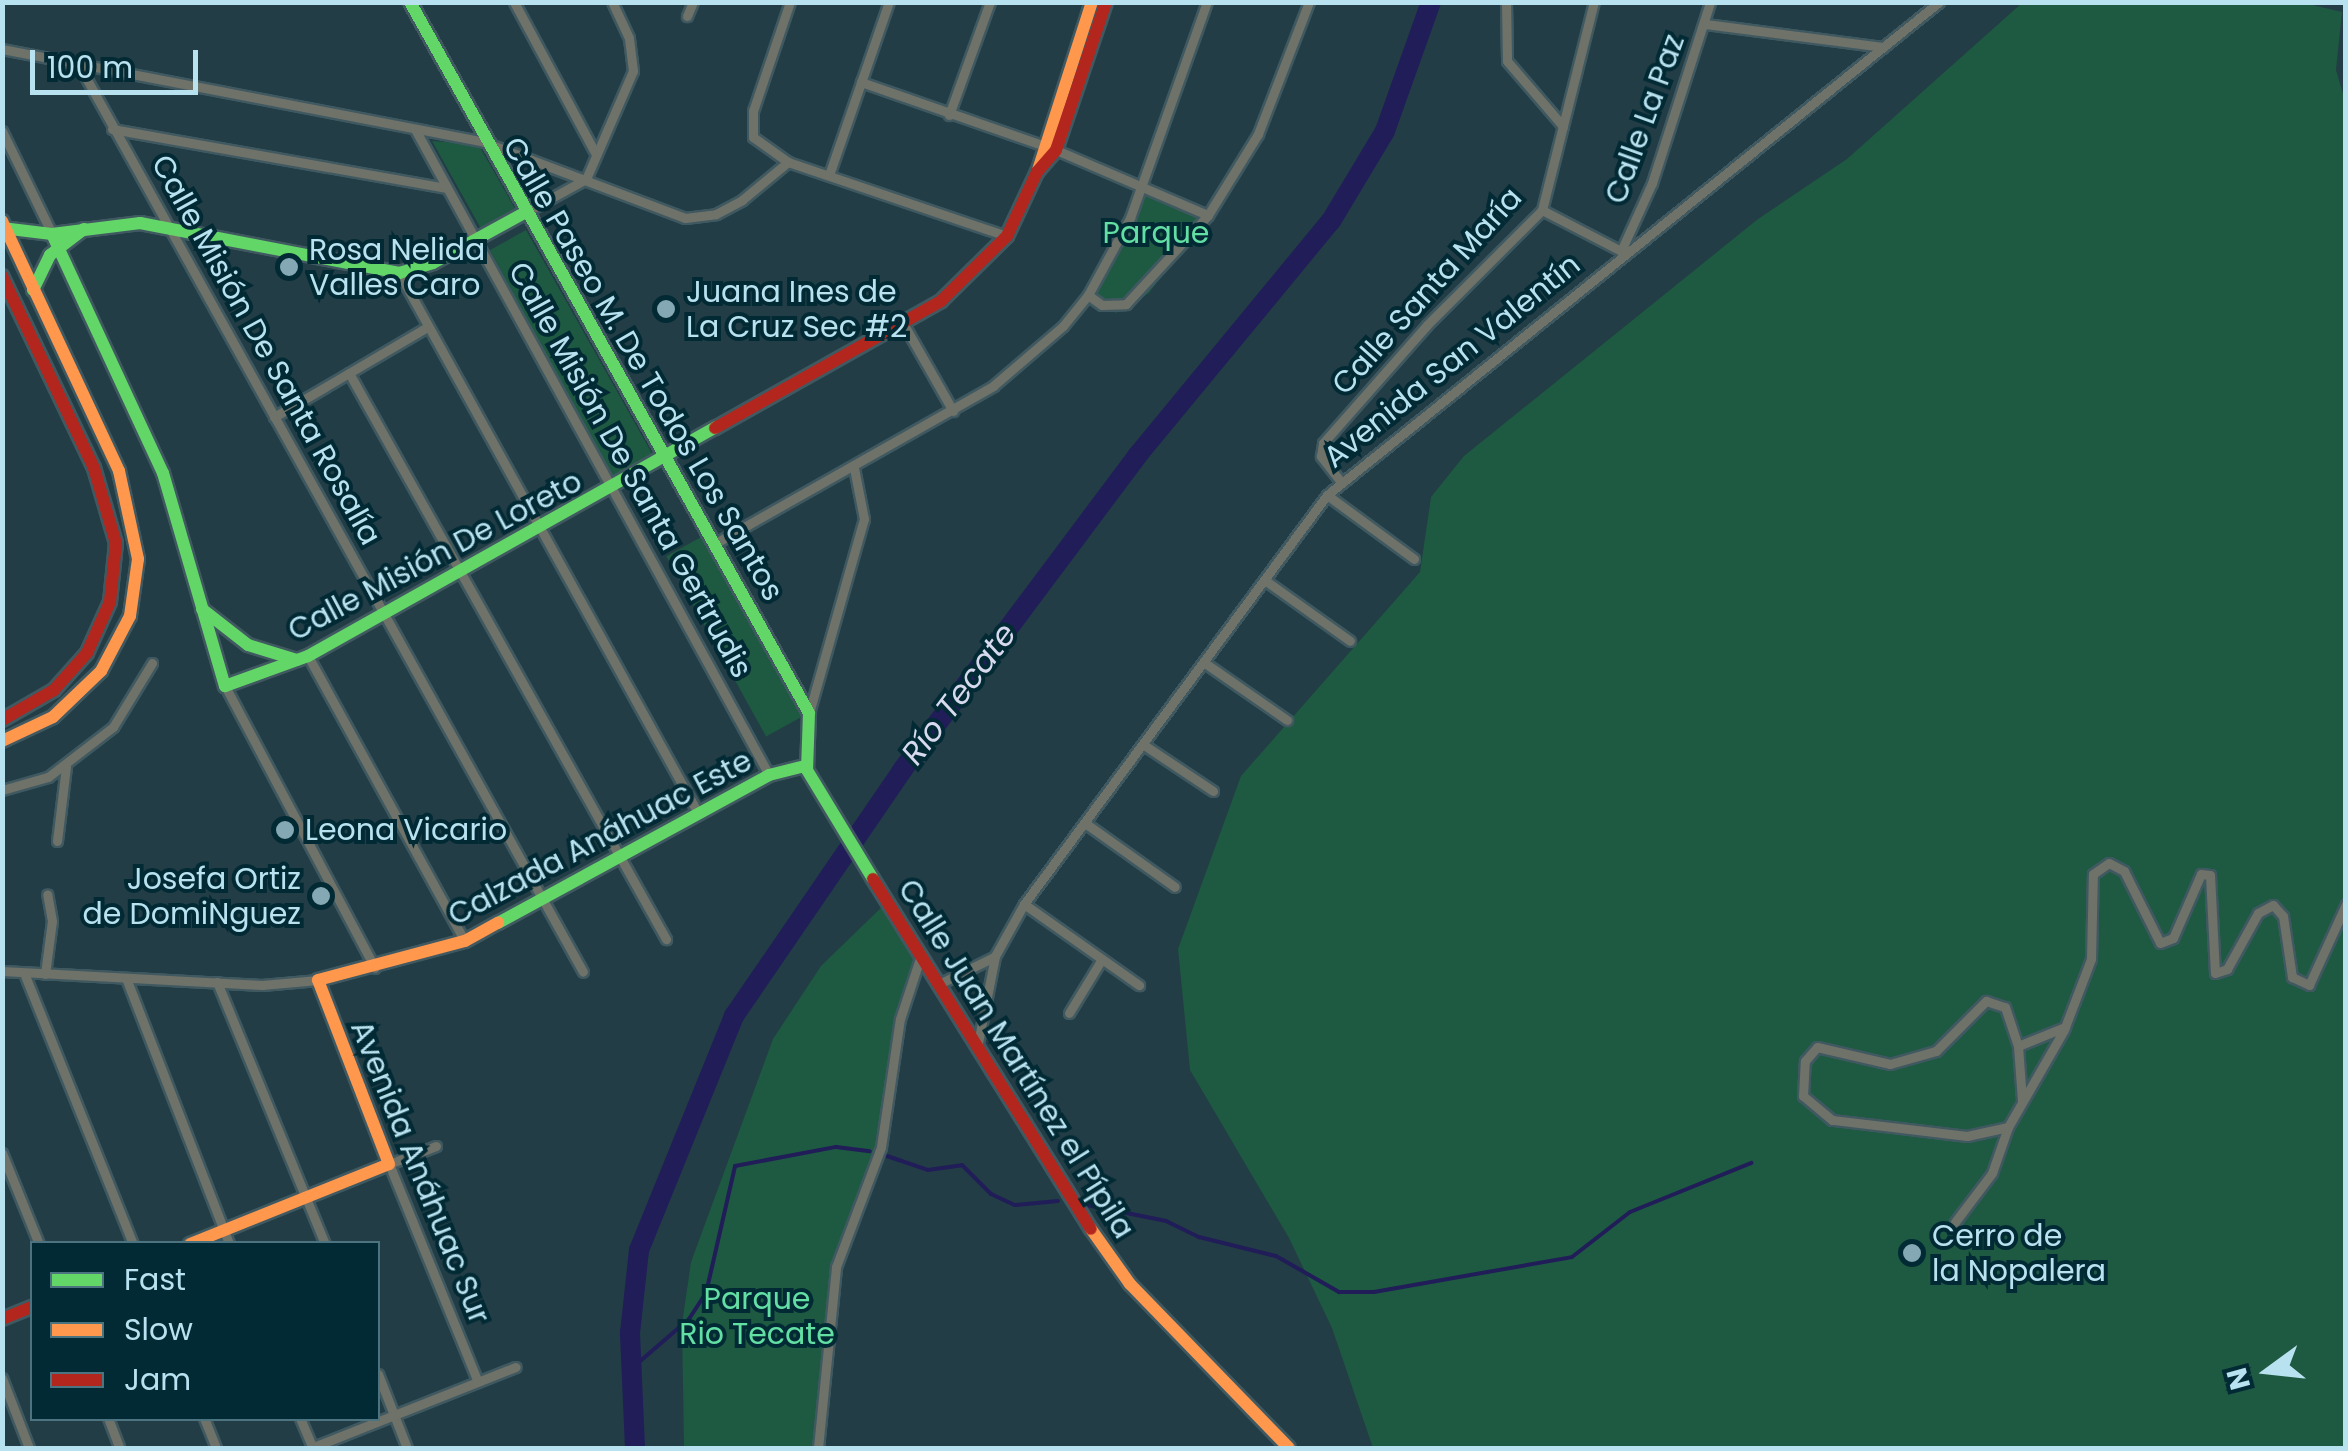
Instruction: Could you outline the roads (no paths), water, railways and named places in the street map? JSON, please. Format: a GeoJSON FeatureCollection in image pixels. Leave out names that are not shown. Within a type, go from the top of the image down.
{"type":"FeatureCollection","features":[{"type":"Feature","properties":{"kind":"main road","name":"Calle Paseo M. De Todos Los Santos"},"geometry":{"type":"LineString","coordinates":[[410,2],[484,142],[809,713]]}},
{"type":"Feature","properties":{"kind":"main road"},"geometry":{"type":"LineString","coordinates":[[1037,172],[1041,146],[1092,2]]}},
{"type":"Feature","properties":{"kind":"main road"},"geometry":{"type":"LineString","coordinates":[[1037,172],[1056,150],[1106,2]]}},
{"type":"Feature","properties":{"kind":"main road","name":"Calle Misión De Loreto"},"geometry":{"type":"LineString","coordinates":[[224,686],[304,658],[904,325],[978,270],[1007,236],[1037,172]]}},
{"type":"Feature","properties":{"kind":"main road"},"geometry":{"type":"LineString","coordinates":[[4,226],[52,234],[123,222],[399,273],[526,212]]}},
{"type":"Feature","properties":{"kind":"main road"},"geometry":{"type":"LineString","coordinates":[[2,741],[53,718],[101,671],[123,635],[138,575],[133,517],[119,471],[4,226]]}},
{"type":"Feature","properties":{"kind":"main road"},"geometry":{"type":"LineString","coordinates":[[33,290],[58,248],[84,229]]}},
{"type":"Feature","properties":{"kind":"main road"},"geometry":{"type":"LineString","coordinates":[[52,234],[162,473],[224,686]]}},
{"type":"Feature","properties":{"kind":"main road"},"geometry":{"type":"LineString","coordinates":[[2,276],[94,468],[116,542],[110,602],[87,652],[54,690],[2,720]]}},
{"type":"Feature","properties":{"kind":"main road"},"geometry":{"type":"LineString","coordinates":[[202,609],[248,645],[304,658]]}},
{"type":"Feature","properties":{"kind":"main road"},"geometry":{"type":"LineString","coordinates":[[806,766],[809,713]]}},
{"type":"Feature","properties":{"kind":"main road","name":"Calzada Anáhuac Este"},"geometry":{"type":"LineString","coordinates":[[318,980],[375,968],[465,941],[769,775],[806,766]]}},
{"type":"Feature","properties":{"kind":"main road","name":"Calle Juan Martínez el Pípila"},"geometry":{"type":"LineString","coordinates":[[806,766],[1102,1251],[1289,1448]]}},
{"type":"Feature","properties":{"kind":"main road","name":"Avenida Anáhuac Sur"},"geometry":{"type":"LineString","coordinates":[[318,980],[390,1164]]}},
{"type":"Feature","properties":{"kind":"main road"},"geometry":{"type":"LineString","coordinates":[[226,1237],[390,1164]]}},
{"type":"Feature","properties":{"kind":"main road"},"geometry":{"type":"LineString","coordinates":[[2,1320],[30,1308]]}},
{"type":"Feature","properties":{"kind":"street"},"geometry":{"type":"LineString","coordinates":[[514,2],[596,154]]}},
{"type":"Feature","properties":{"kind":"street"},"geometry":{"type":"LineString","coordinates":[[526,212],[586,179],[632,71],[629,38],[612,2]]}},
{"type":"Feature","properties":{"kind":"street"},"geometry":{"type":"LineString","coordinates":[[687,16],[693,2]]}},
{"type":"Feature","properties":{"kind":"street"},"geometry":{"type":"LineString","coordinates":[[790,2],[752,111],[753,137],[788,162],[1007,236]]}},
{"type":"Feature","properties":{"kind":"street"},"geometry":{"type":"LineString","coordinates":[[829,175],[890,2]]}},
{"type":"Feature","properties":{"kind":"street"},"geometry":{"type":"LineString","coordinates":[[949,115],[990,2]]}},
{"type":"Feature","properties":{"kind":"street"},"geometry":{"type":"LineString","coordinates":[[714,544],[953,411],[1029,360],[1088,296],[1143,186],[1207,2]]}},
{"type":"Feature","properties":{"kind":"street"},"geometry":{"type":"LineString","coordinates":[[1088,296],[1102,305],[1126,304],[1208,215],[1258,134],[1309,2]]}},
{"type":"Feature","properties":{"kind":"street"},"geometry":{"type":"LineString","coordinates":[[1506,2],[1507,62],[1563,126]]}},
{"type":"Feature","properties":{"kind":"street","name":"Calle Santa María"},"geometry":{"type":"LineString","coordinates":[[1340,482],[1321,456],[1324,443],[1426,324],[1542,210],[1594,2]]}},
{"type":"Feature","properties":{"kind":"street","name":"Calle La Paz"},"geometry":{"type":"LineString","coordinates":[[1623,252],[1652,182],[1710,2]]}},
{"type":"Feature","properties":{"kind":"street","name":"Avenida San Valentín"},"geometry":{"type":"LineString","coordinates":[[977,1048],[995,956],[1024,904],[1327,495],[1623,252],[1938,2]]}},
{"type":"Feature","properties":{"kind":"street"},"geometry":{"type":"LineString","coordinates":[[1706,24],[1884,47]]}},
{"type":"Feature","properties":{"kind":"street"},"geometry":{"type":"LineString","coordinates":[[2,49],[484,142],[693,218],[742,200],[788,162]]}},
{"type":"Feature","properties":{"kind":"street","name":"Calle Misión De Santa Rosalía"},"geometry":{"type":"LineString","coordinates":[[80,67],[386,612],[582,972]]}},
{"type":"Feature","properties":{"kind":"street"},"geometry":{"type":"LineString","coordinates":[[861,82],[1056,150],[1208,215]]}},
{"type":"Feature","properties":{"kind":"street"},"geometry":{"type":"LineString","coordinates":[[112,129],[446,188]]}},
{"type":"Feature","properties":{"kind":"street","name":"Calle Misión De Santa Gertrudis"},"geometry":{"type":"LineString","coordinates":[[416,131],[769,775]]}},
{"type":"Feature","properties":{"kind":"street"},"geometry":{"type":"LineString","coordinates":[[2,132],[52,234]]}},
{"type":"Feature","properties":{"kind":"street"},"geometry":{"type":"LineString","coordinates":[[1542,210],[1623,252]]}},
{"type":"Feature","properties":{"kind":"street"},"geometry":{"type":"LineString","coordinates":[[399,273],[698,814]]}},
{"type":"Feature","properties":{"kind":"street"},"geometry":{"type":"LineString","coordinates":[[904,325],[953,411]]}},
{"type":"Feature","properties":{"kind":"street"},"geometry":{"type":"LineString","coordinates":[[274,417],[426,328]]}},
{"type":"Feature","properties":{"kind":"street"},"geometry":{"type":"LineString","coordinates":[[349,373],[666,940]]}},
{"type":"Feature","properties":{"kind":"street"},"geometry":{"type":"LineString","coordinates":[[809,713],[864,520],[854,468]]}},
{"type":"Feature","properties":{"kind":"street"},"geometry":{"type":"LineString","coordinates":[[1327,495],[1414,559]]}},
{"type":"Feature","properties":{"kind":"street"},"geometry":{"type":"LineString","coordinates":[[1266,581],[1350,641]]}},
{"type":"Feature","properties":{"kind":"street"},"geometry":{"type":"LineString","coordinates":[[304,658],[465,941]]}},
{"type":"Feature","properties":{"kind":"street"},"geometry":{"type":"LineString","coordinates":[[2,790],[66,767],[114,726],[152,663]]}},
{"type":"Feature","properties":{"kind":"street"},"geometry":{"type":"LineString","coordinates":[[1205,663],[1287,720]]}},
{"type":"Feature","properties":{"kind":"street"},"geometry":{"type":"LineString","coordinates":[[224,686],[375,968]]}},
{"type":"Feature","properties":{"kind":"street"},"geometry":{"type":"LineString","coordinates":[[1144,745],[1213,791]]}},
{"type":"Feature","properties":{"kind":"street"},"geometry":{"type":"LineString","coordinates":[[57,841],[66,767]]}},
{"type":"Feature","properties":{"kind":"street"},"geometry":{"type":"LineString","coordinates":[[1084,823],[1175,887]]}},
{"type":"Feature","properties":{"kind":"street"},"geometry":{"type":"LineString","coordinates":[[1955,1222],[1992,1173],[2008,1127],[2065,1027],[2092,959],[2093,874],[2109,863],[2124,871],[2160,943],[2173,938],[2201,874],[2210,875],[2214,973],[2227,968],[2258,913],[2273,905],[2283,916],[2292,977],[2309,985],[2346,904]]}},
{"type":"Feature","properties":{"kind":"street"},"geometry":{"type":"LineString","coordinates":[[44,974],[52,921],[47,894]]}},
{"type":"Feature","properties":{"kind":"street"},"geometry":{"type":"LineString","coordinates":[[1024,904],[1139,984]]}},
{"type":"Feature","properties":{"kind":"street"},"geometry":{"type":"LineString","coordinates":[[818,1448],[836,1268],[881,1147],[900,1019],[921,954]]}},
{"type":"Feature","properties":{"kind":"street"},"geometry":{"type":"LineString","coordinates":[[939,984],[995,956]]}},
{"type":"Feature","properties":{"kind":"street"},"geometry":{"type":"LineString","coordinates":[[1069,1014],[1102,959]]}},
{"type":"Feature","properties":{"kind":"street","name":"Calzada Anáhuac Este"},"geometry":{"type":"LineString","coordinates":[[2,970],[218,982],[318,980]]}},
{"type":"Feature","properties":{"kind":"street"},"geometry":{"type":"LineString","coordinates":[[24,973],[132,1241]]}},
{"type":"Feature","properties":{"kind":"street"},"geometry":{"type":"LineString","coordinates":[[126,978],[226,1237]]}},
{"type":"Feature","properties":{"kind":"street"},"geometry":{"type":"LineString","coordinates":[[218,982],[324,1241]]}},
{"type":"Feature","properties":{"kind":"street"},"geometry":{"type":"LineString","coordinates":[[2008,1127],[1967,1136],[1832,1120],[1803,1096],[1805,1061],[1817,1046],[1890,1064],[1936,1051],[1986,1001],[2005,1007],[2018,1046],[2022,1100]]}},
{"type":"Feature","properties":{"kind":"street"},"geometry":{"type":"LineString","coordinates":[[2018,1046],[2065,1027]]}},
{"type":"Feature","properties":{"kind":"street"},"geometry":{"type":"LineString","coordinates":[[390,1164],[436,1146]]}},
{"type":"Feature","properties":{"kind":"street"},"geometry":{"type":"LineString","coordinates":[[2,1152],[38,1241]]}},
{"type":"Feature","properties":{"kind":"street","name":"Avenida Anáhuac Sur"},"geometry":{"type":"LineString","coordinates":[[390,1164],[478,1382]]}},
{"type":"Feature","properties":{"kind":"street"},"geometry":{"type":"LineString","coordinates":[[380,1421],[516,1367]]}},
{"type":"Feature","properties":{"kind":"street"},"geometry":{"type":"LineString","coordinates":[[2,1378],[29,1448]]}},
{"type":"Feature","properties":{"kind":"street"},"geometry":{"type":"LineString","coordinates":[[380,1379],[408,1448]]}},
{"type":"Feature","properties":{"kind":"street"},"geometry":{"type":"LineString","coordinates":[[109,1421],[120,1447]]}},
{"type":"Feature","properties":{"kind":"street"},"geometry":{"type":"LineString","coordinates":[[205,1421],[216,1448]]}},
{"type":"Feature","properties":{"kind":"street"},"geometry":{"type":"LineString","coordinates":[[301,1421],[312,1448],[379,1421]]}},
{"type":"Feature","properties":{"kind":"waterway","name":"Río Tecate"},"geometry":{"type":"LineString","coordinates":[[635,1448],[630,1333],[639,1250],[734,1016],[903,769],[1137,456],[1331,221],[1385,131],[1431,2]]}},
{"type":"Feature","properties":{"kind":"waterway"},"geometry":{"type":"LineString","coordinates":[[631,1369],[689,1319],[706,1293],[735,1166],[836,1147],[870,1151]]}},
{"type":"Feature","properties":{"kind":"waterway"},"geometry":{"type":"LineString","coordinates":[[887,1156],[928,1170],[962,1165],[991,1194],[1015,1205],[1058,1201]]}},
{"type":"Feature","properties":{"kind":"waterway"},"geometry":{"type":"LineString","coordinates":[[1082,1204],[1166,1221],[1199,1237],[1276,1256],[1339,1292],[1374,1292],[1572,1257],[1630,1212],[1751,1163]]}},
{"type":"Feature","properties":{"kind":"place","name":"Rosa Nelida Valles Caro"},"geometry":{"type":"Point","coordinates":[289,267]}},
{"type":"Feature","properties":{"kind":"place","name":"Juana Ines de La Cruz Sec #2"},"geometry":{"type":"Point","coordinates":[666,309]}},
{"type":"Feature","properties":{"kind":"place","name":"Leona Vicario"},"geometry":{"type":"Point","coordinates":[285,830]}},
{"type":"Feature","properties":{"kind":"place","name":"Josefa Ortiz de DomiNguez"},"geometry":{"type":"Point","coordinates":[321,896]}},
{"type":"Feature","properties":{"kind":"place","name":"Cerro de la Nopalera"},"geometry":{"type":"Point","coordinates":[1912,1253]}},
{"type":"Feature","properties":{"kind":"park label","name":"Parque"},"geometry":{"type":"Point","coordinates":[1156,233]}},
{"type":"Feature","properties":{"kind":"park label","name":"Parque Rio Tecate"},"geometry":{"type":"Point","coordinates":[757,1316]}}]}
